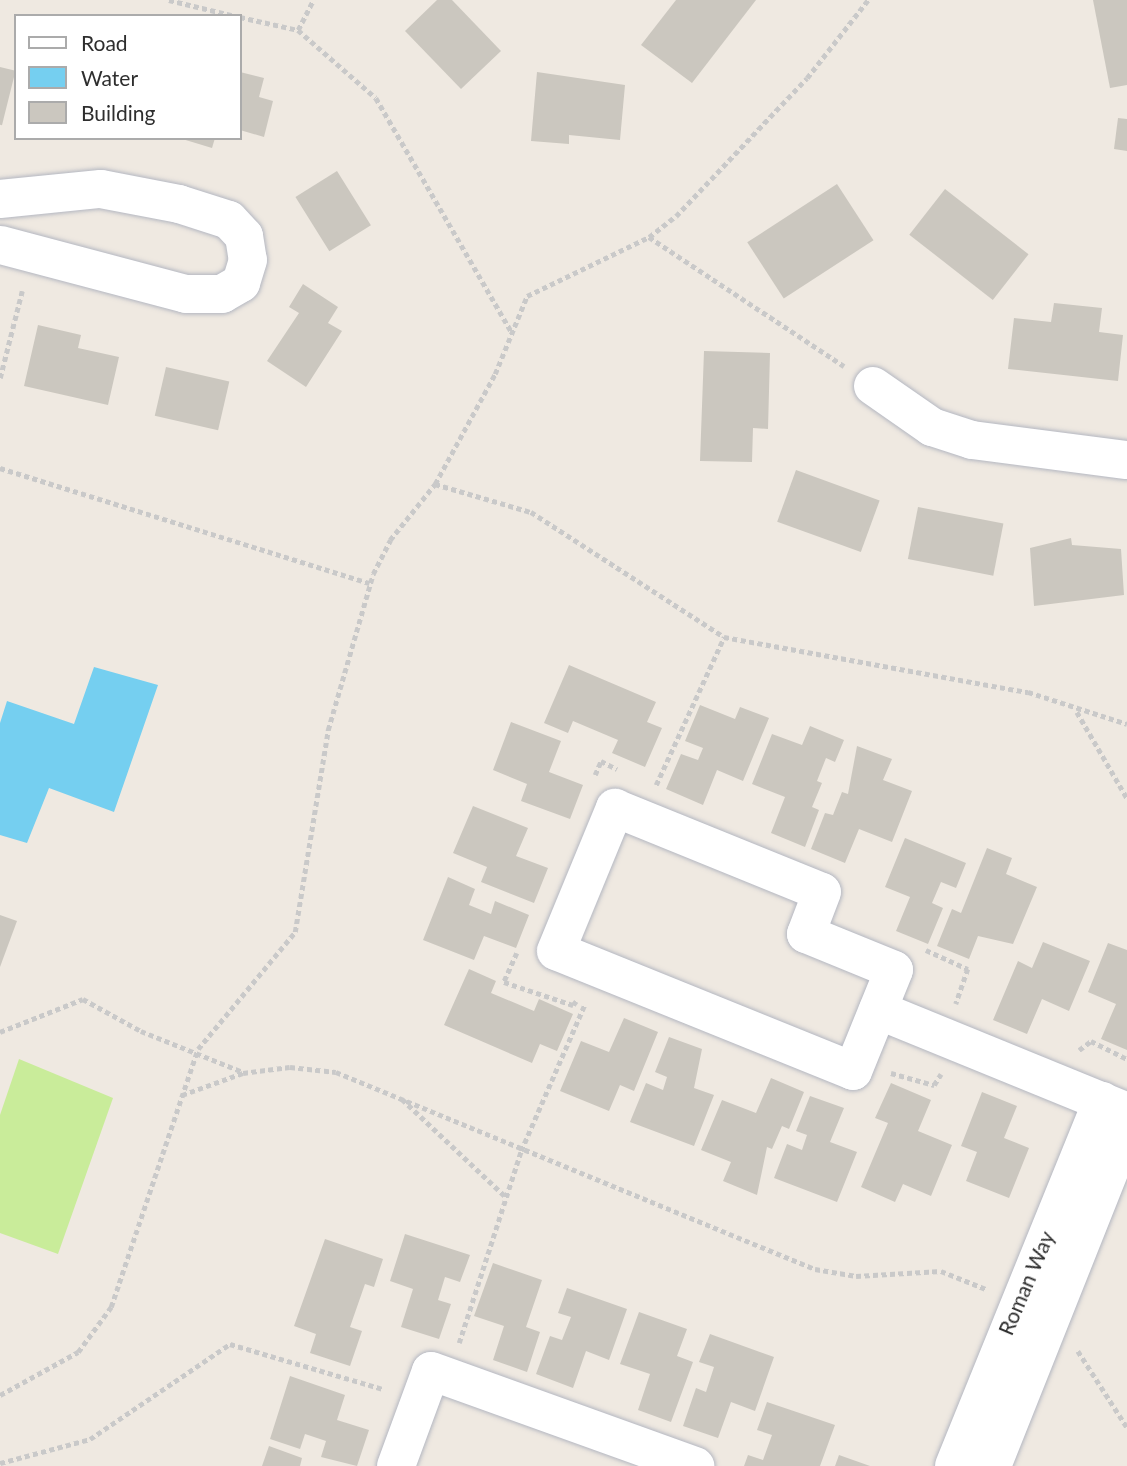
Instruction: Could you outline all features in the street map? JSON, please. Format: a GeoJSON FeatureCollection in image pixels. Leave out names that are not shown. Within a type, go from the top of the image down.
{"type":"FeatureCollection","features":[{"type":"Feature","properties":{"kind":"street"},"geometry":{"type":"LineString","coordinates":[[0,199],[101,189],[179,204],[229,220],[244,236],[248,260],[241,283],[222,294],[186,293],[16,249]]}},
{"type":"Feature","properties":{"kind":"street"},"geometry":{"type":"LineString","coordinates":[[873,386],[932,427],[972,440],[1127,460]]}},
{"type":"Feature","properties":{"kind":"street"},"geometry":{"type":"LineString","coordinates":[[615,808],[822,892],[806,934],[894,970],[878,1010],[853,1071],[556,951],[615,808]]}},
{"type":"Feature","properties":{"kind":"street"},"geometry":{"type":"LineString","coordinates":[[878,1010],[1119,1113]]}},
{"type":"Feature","properties":{"kind":"street","name":"Roman Way"},"geometry":{"type":"LineString","coordinates":[[954,1466],[1119,1113]]}},
{"type":"Feature","properties":{"kind":"street","name":"Roman Way"},"geometry":{"type":"LineString","coordinates":[[992,1466],[1119,1113]]}},
{"type":"Feature","properties":{"kind":"street"},"geometry":{"type":"LineString","coordinates":[[396,1466],[434,1389],[695,1466]]}},
{"type":"Feature","properties":{"kind":"path"},"geometry":{"type":"LineString","coordinates":[[169,0],[229,14]]}},
{"type":"Feature","properties":{"kind":"path"},"geometry":{"type":"LineString","coordinates":[[298,30],[313,0]]}},
{"type":"Feature","properties":{"kind":"path"},"geometry":{"type":"LineString","coordinates":[[0,1395],[78,1353],[111,1307],[198,1049],[295,932],[328,730],[370,583],[390,540],[435,484],[512,333],[527,296],[541,285],[649,237],[807,78],[868,0]]}},
{"type":"Feature","properties":{"kind":"path"},"geometry":{"type":"LineString","coordinates":[[242,17],[298,30],[376,98],[512,333]]}},
{"type":"Feature","properties":{"kind":"path"},"geometry":{"type":"LineString","coordinates":[[649,237],[873,386]]}},
{"type":"Feature","properties":{"kind":"path"},"geometry":{"type":"LineString","coordinates":[[0,378],[16,249]]}},
{"type":"Feature","properties":{"kind":"path"},"geometry":{"type":"LineString","coordinates":[[0,468],[370,583]]}},
{"type":"Feature","properties":{"kind":"path"},"geometry":{"type":"LineString","coordinates":[[435,484],[531,512],[724,636],[1028,692],[1077,712],[1127,724]]}},
{"type":"Feature","properties":{"kind":"path"},"geometry":{"type":"LineString","coordinates":[[653,791],[724,636]]}},
{"type":"Feature","properties":{"kind":"path"},"geometry":{"type":"LineString","coordinates":[[1077,712],[1127,799]]}},
{"type":"Feature","properties":{"kind":"path"},"geometry":{"type":"LineString","coordinates":[[0,1463],[90,1439],[230,1344],[434,1389],[521,1151],[590,993]]}},
{"type":"Feature","properties":{"kind":"path"},"geometry":{"type":"LineString","coordinates":[[0,1032],[83,999],[141,1031],[198,1049],[243,1073]]}},
{"type":"Feature","properties":{"kind":"path"},"geometry":{"type":"LineString","coordinates":[[182,1096],[243,1073],[290,1067],[336,1072],[400,1096],[521,1151],[815,1269],[856,1276],[942,1271],[995,1293]]}},
{"type":"Feature","properties":{"kind":"path"},"geometry":{"type":"LineString","coordinates":[[400,1096],[506,1196]]}},
{"type":"Feature","properties":{"kind":"path"},"geometry":{"type":"LineString","coordinates":[[1068,1339],[1127,1427]]}},
{"type":"Feature","properties":{"kind":"green space"},"geometry":{"type":"Polygon","coordinates":[[[19,1059],[113,1098],[58,1254],[0,1233],[0,1115],[19,1059]]]}},
{"type":"Feature","properties":{"kind":"water"},"geometry":{"type":"Polygon","coordinates":[[[94,667],[158,685],[114,812],[49,788],[27,843],[0,835],[0,723],[7,701],[74,724],[94,667]]]}},
{"type":"Feature","properties":{"kind":"building"},"geometry":{"type":"Polygon","coordinates":[[[437,0],[452,0],[501,51],[461,89],[405,31],[437,0]]]}},
{"type":"Feature","properties":{"kind":"building"},"geometry":{"type":"Polygon","coordinates":[[[676,0],[756,0],[692,83],[641,45],[676,0]]]}},
{"type":"Feature","properties":{"kind":"building"},"geometry":{"type":"Polygon","coordinates":[[[1093,0],[1127,0],[1127,85],[1110,88],[1093,0]]]}},
{"type":"Feature","properties":{"kind":"building"},"geometry":{"type":"Polygon","coordinates":[[[0,67],[14,70],[0,125],[0,67]]]}},
{"type":"Feature","properties":{"kind":"building"},"geometry":{"type":"Polygon","coordinates":[[[242,72],[264,78],[259,97],[273,101],[264,137],[242,131],[242,72]]]}},
{"type":"Feature","properties":{"kind":"building"},"geometry":{"type":"Polygon","coordinates":[[[537,72],[625,85],[620,140],[569,135],[569,144],[531,141],[537,72]]]}},
{"type":"Feature","properties":{"kind":"building"},"geometry":{"type":"Polygon","coordinates":[[[1118,118],[1127,119],[1127,151],[1114,149],[1118,118]]]}},
{"type":"Feature","properties":{"kind":"building"},"geometry":{"type":"Polygon","coordinates":[[[186,140],[214,140],[212,148],[186,140]]]}},
{"type":"Feature","properties":{"kind":"building"},"geometry":{"type":"Polygon","coordinates":[[[337,171],[371,225],[329,251],[295,197],[337,171]]]}},
{"type":"Feature","properties":{"kind":"building"},"geometry":{"type":"Polygon","coordinates":[[[837,184],[873,240],[784,298],[747,242],[837,184]]]}},
{"type":"Feature","properties":{"kind":"building"},"geometry":{"type":"Polygon","coordinates":[[[945,189],[1029,254],[993,300],[909,235],[945,189]]]}},
{"type":"Feature","properties":{"kind":"building"},"geometry":{"type":"Polygon","coordinates":[[[303,284],[338,307],[328,323],[342,331],[306,387],[267,361],[299,313],[289,307],[303,284]]]}},
{"type":"Feature","properties":{"kind":"building"},"geometry":{"type":"Polygon","coordinates":[[[1054,303],[1102,308],[1099,332],[1123,335],[1118,381],[1008,369],[1014,318],[1051,322],[1054,303]]]}},
{"type":"Feature","properties":{"kind":"building"},"geometry":{"type":"Polygon","coordinates":[[[38,325],[81,335],[78,348],[119,357],[108,405],[24,386],[38,325]]]}},
{"type":"Feature","properties":{"kind":"building"},"geometry":{"type":"Polygon","coordinates":[[[704,351],[770,353],[768,429],[753,428],[752,462],[700,461],[704,351]]]}},
{"type":"Feature","properties":{"kind":"building"},"geometry":{"type":"Polygon","coordinates":[[[166,367],[229,382],[218,430],[155,416],[166,367]]]}},
{"type":"Feature","properties":{"kind":"building"},"geometry":{"type":"Polygon","coordinates":[[[796,470],[880,500],[861,552],[777,522],[796,470]]]}},
{"type":"Feature","properties":{"kind":"building"},"geometry":{"type":"Polygon","coordinates":[[[918,507],[1003,524],[993,576],[908,559],[918,507]]]}},
{"type":"Feature","properties":{"kind":"building"},"geometry":{"type":"Polygon","coordinates":[[[1071,538],[1072,545],[1121,549],[1124,595],[1034,606],[1030,548],[1071,538]]]}},
{"type":"Feature","properties":{"kind":"building"},"geometry":{"type":"Polygon","coordinates":[[[569,665],[656,702],[647,722],[662,728],[645,767],[612,753],[618,740],[573,721],[568,733],[544,723],[569,665]]]}},
{"type":"Feature","properties":{"kind":"building"},"geometry":{"type":"Polygon","coordinates":[[[700,705],[735,719],[740,707],[769,718],[743,781],[717,770],[703,805],[666,789],[681,754],[698,760],[703,748],[685,741],[700,705]]]}},
{"type":"Feature","properties":{"kind":"building"},"geometry":{"type":"Polygon","coordinates":[[[511,722],[561,741],[549,772],[583,785],[570,819],[521,801],[527,784],[493,770],[511,722]]]}},
{"type":"Feature","properties":{"kind":"building"},"geometry":{"type":"Polygon","coordinates":[[[810,726],[844,740],[835,762],[826,758],[817,781],[822,783],[812,807],[819,810],[805,847],[771,833],[785,797],[752,784],[772,734],[802,745],[810,726]]]}},
{"type":"Feature","properties":{"kind":"building"},"geometry":{"type":"Polygon","coordinates":[[[857,746],[892,759],[883,780],[912,791],[892,842],[859,829],[845,863],[811,849],[825,813],[833,815],[842,792],[848,794],[857,746]]]}},
{"type":"Feature","properties":{"kind":"building"},"geometry":{"type":"Polygon","coordinates":[[[473,806],[528,828],[516,856],[548,868],[534,903],[481,882],[487,867],[453,853],[473,806]]]}},
{"type":"Feature","properties":{"kind":"building"},"geometry":{"type":"Polygon","coordinates":[[[905,838],[966,863],[956,888],[941,882],[932,903],[943,908],[928,944],[896,931],[910,897],[885,887],[905,838]]]}},
{"type":"Feature","properties":{"kind":"building"},"geometry":{"type":"Polygon","coordinates":[[[987,848],[1012,858],[1006,874],[1037,887],[1013,944],[978,936],[969,959],[937,946],[952,909],[961,913],[987,848]]]}},
{"type":"Feature","properties":{"kind":"building"},"geometry":{"type":"Polygon","coordinates":[[[448,877],[475,889],[469,905],[491,914],[495,901],[529,915],[516,948],[484,936],[474,960],[423,940],[448,877]]]}},
{"type":"Feature","properties":{"kind":"building"},"geometry":{"type":"Polygon","coordinates":[[[0,915],[17,921],[0,967],[0,915]]]}},
{"type":"Feature","properties":{"kind":"building"},"geometry":{"type":"Polygon","coordinates":[[[1043,942],[1090,961],[1069,1011],[1042,999],[1027,1034],[993,1020],[1018,961],[1032,968],[1043,942]]]}},
{"type":"Feature","properties":{"kind":"building"},"geometry":{"type":"Polygon","coordinates":[[[1108,943],[1127,950],[1127,1050],[1101,1039],[1116,1004],[1088,992],[1108,943]]]}},
{"type":"Feature","properties":{"kind":"building"},"geometry":{"type":"Polygon","coordinates":[[[469,969],[496,981],[491,993],[534,1011],[539,999],[573,1014],[557,1051],[540,1044],[532,1063],[444,1025],[469,969]]]}},
{"type":"Feature","properties":{"kind":"building"},"geometry":{"type":"Polygon","coordinates":[[[624,1018],[658,1032],[634,1091],[620,1085],[609,1111],[560,1091],[581,1041],[609,1052],[624,1018]]]}},
{"type":"Feature","properties":{"kind":"building"},"geometry":{"type":"Polygon","coordinates":[[[669,1037],[702,1049],[694,1088],[714,1095],[694,1146],[630,1122],[646,1083],[663,1090],[667,1077],[655,1072],[669,1037]]]}},
{"type":"Feature","properties":{"kind":"building"},"geometry":{"type":"Polygon","coordinates":[[[771,1078],[804,1092],[789,1129],[782,1126],[772,1149],[767,1147],[757,1195],[723,1181],[731,1162],[701,1150],[722,1100],[756,1113],[771,1078]]]}},
{"type":"Feature","properties":{"kind":"building"},"geometry":{"type":"Polygon","coordinates":[[[891,1083],[931,1100],[918,1131],[952,1145],[931,1196],[903,1184],[895,1202],[861,1187],[888,1123],[875,1118],[891,1083]]]}},
{"type":"Feature","properties":{"kind":"building"},"geometry":{"type":"Polygon","coordinates":[[[982,1092],[1017,1106],[1004,1138],[1029,1148],[1009,1198],[966,1181],[977,1152],[961,1146],[982,1092]]]}},
{"type":"Feature","properties":{"kind":"building"},"geometry":{"type":"Polygon","coordinates":[[[810,1096],[844,1108],[830,1142],[857,1152],[837,1202],[774,1178],[787,1144],[802,1150],[807,1135],[796,1131],[810,1096]]]}},
{"type":"Feature","properties":{"kind":"building"},"geometry":{"type":"Polygon","coordinates":[[[405,1234],[470,1255],[460,1282],[445,1277],[438,1300],[451,1304],[439,1339],[401,1327],[413,1289],[390,1281],[405,1234]]]}},
{"type":"Feature","properties":{"kind":"building"},"geometry":{"type":"Polygon","coordinates":[[[325,1239],[383,1259],[374,1287],[365,1284],[350,1327],[362,1331],[350,1366],[310,1353],[316,1334],[294,1326],[325,1239]]]}},
{"type":"Feature","properties":{"kind":"building"},"geometry":{"type":"Polygon","coordinates":[[[493,1263],[542,1280],[526,1327],[540,1332],[527,1372],[493,1360],[504,1326],[474,1316],[493,1263]]]}},
{"type":"Feature","properties":{"kind":"building"},"geometry":{"type":"Polygon","coordinates":[[[567,1288],[627,1309],[609,1360],[586,1351],[573,1388],[536,1374],[550,1336],[562,1340],[571,1317],[558,1313],[567,1288]]]}},
{"type":"Feature","properties":{"kind":"building"},"geometry":{"type":"Polygon","coordinates":[[[639,1312],[687,1329],[677,1356],[693,1362],[671,1422],[638,1410],[650,1374],[620,1364],[639,1312]]]}},
{"type":"Feature","properties":{"kind":"building"},"geometry":{"type":"Polygon","coordinates":[[[710,1334],[774,1357],[755,1411],[731,1402],[718,1438],[683,1426],[696,1388],[706,1392],[714,1367],[699,1362],[710,1334]]]}},
{"type":"Feature","properties":{"kind":"building"},"geometry":{"type":"Polygon","coordinates":[[[290,1376],[345,1395],[337,1420],[369,1430],[357,1466],[321,1457],[326,1441],[305,1434],[300,1449],[270,1439],[290,1376]]]}},
{"type":"Feature","properties":{"kind":"building"},"geometry":{"type":"Polygon","coordinates":[[[767,1402],[835,1425],[820,1466],[744,1466],[748,1455],[763,1460],[772,1435],[757,1430],[767,1402]]]}},
{"type":"Feature","properties":{"kind":"building"},"geometry":{"type":"Polygon","coordinates":[[[269,1446],[302,1458],[300,1466],[262,1466],[269,1446]]]}},
{"type":"Feature","properties":{"kind":"building"},"geometry":{"type":"Polygon","coordinates":[[[839,1455],[870,1466],[835,1466],[839,1455]]]}}]}
